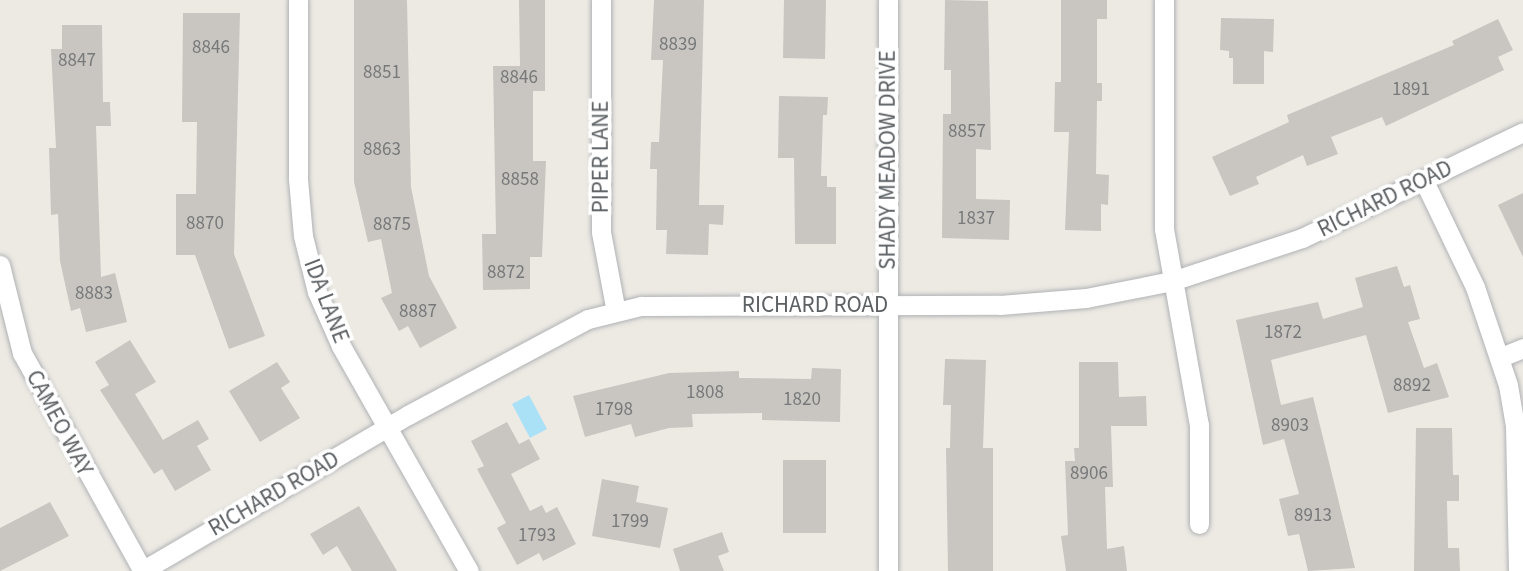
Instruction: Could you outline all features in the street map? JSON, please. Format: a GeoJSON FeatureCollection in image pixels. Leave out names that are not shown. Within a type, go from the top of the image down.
{"type":"FeatureCollection","features":[{"type":"Feature","properties":{"kind":"street","name":"IDA LANE"},"geometry":{"type":"LineString","coordinates":[[298,0],[303,236],[322,303],[387,427],[469,571]]}},
{"type":"Feature","properties":{"kind":"street","name":"PIPER LANE"},"geometry":{"type":"LineString","coordinates":[[601,0],[601,232],[615,312]]}},
{"type":"Feature","properties":{"kind":"street","name":"SHADY MEADOW DRIVE"},"geometry":{"type":"LineString","coordinates":[[888,0],[888,571]]}},
{"type":"Feature","properties":{"kind":"street"},"geometry":{"type":"LineString","coordinates":[[1164,0],[1164,229],[1199,425],[1199,524]]}},
{"type":"Feature","properties":{"kind":"street","name":"RICHARD ROAD"},"geometry":{"type":"LineString","coordinates":[[143,571],[387,427],[562,330],[615,312],[676,305],[1000,305],[1086,298],[1172,281],[1302,238],[1523,132]]}},
{"type":"Feature","properties":{"kind":"street"},"geometry":{"type":"LineString","coordinates":[[1424,181],[1475,287],[1501,357],[1515,426],[1518,571]]}},
{"type":"Feature","properties":{"kind":"street","name":"CAMEO WAY"},"geometry":{"type":"LineString","coordinates":[[0,265],[22,353],[143,571]]}},
{"type":"Feature","properties":{"kind":"street"},"geometry":{"type":"LineString","coordinates":[[1501,357],[1523,348]]}},
{"type":"Feature","properties":{"kind":"water"},"geometry":{"type":"Polygon","coordinates":[[[529,395],[547,429],[530,438],[512,404],[529,395]]]}},
{"type":"Feature","properties":{"kind":"building"},"geometry":{"type":"Polygon","coordinates":[[[354,0],[407,0],[411,187],[429,276],[457,328],[420,348],[408,326],[399,331],[381,298],[392,293],[381,239],[368,242],[354,182],[354,0]]]}},
{"type":"Feature","properties":{"kind":"building"},"geometry":{"type":"Polygon","coordinates":[[[519,0],[545,0],[545,91],[533,91],[533,161],[546,161],[542,257],[530,257],[530,289],[483,290],[482,234],[496,234],[493,66],[520,66],[519,0]]]}},
{"type":"Feature","properties":{"kind":"building"},"geometry":{"type":"Polygon","coordinates":[[[654,0],[704,0],[699,205],[724,205],[723,225],[709,224],[708,255],[666,254],[667,230],[656,230],[657,169],[650,169],[651,142],[659,142],[663,60],[651,60],[654,0]]]}},
{"type":"Feature","properties":{"kind":"building"},"geometry":{"type":"Polygon","coordinates":[[[784,0],[826,0],[825,59],[783,58],[784,0]]]}},
{"type":"Feature","properties":{"kind":"building"},"geometry":{"type":"Polygon","coordinates":[[[945,0],[988,1],[991,150],[976,149],[976,199],[1010,200],[1009,240],[942,238],[943,114],[951,114],[951,70],[944,70],[945,0]]]}},
{"type":"Feature","properties":{"kind":"building"},"geometry":{"type":"Polygon","coordinates":[[[1061,0],[1107,0],[1107,19],[1097,19],[1097,83],[1102,83],[1102,101],[1097,101],[1096,174],[1109,175],[1108,205],[1101,204],[1101,231],[1065,230],[1069,132],[1054,132],[1055,82],[1061,82],[1061,0]]]}},
{"type":"Feature","properties":{"kind":"building"},"geometry":{"type":"Polygon","coordinates":[[[183,13],[240,13],[234,254],[265,336],[229,349],[195,255],[176,255],[176,194],[196,194],[197,122],[182,122],[183,13]]]}},
{"type":"Feature","properties":{"kind":"building"},"geometry":{"type":"Polygon","coordinates":[[[1221,18],[1274,19],[1273,52],[1264,51],[1264,84],[1233,84],[1233,58],[1229,58],[1229,51],[1220,50],[1221,18]]]}},
{"type":"Feature","properties":{"kind":"building"},"geometry":{"type":"Polygon","coordinates":[[[1498,19],[1513,50],[1498,57],[1504,70],[1386,126],[1382,117],[1331,137],[1338,154],[1307,166],[1303,155],[1256,177],[1259,184],[1230,196],[1212,157],[1289,122],[1287,115],[1454,45],[1452,41],[1498,19]]]}},
{"type":"Feature","properties":{"kind":"building"},"geometry":{"type":"Polygon","coordinates":[[[62,25],[102,25],[103,102],[110,102],[111,126],[96,126],[101,277],[115,273],[127,322],[86,332],[80,308],[71,311],[60,261],[58,214],[51,215],[49,148],[56,148],[51,49],[62,49],[62,25]]]}},
{"type":"Feature","properties":{"kind":"building"},"geometry":{"type":"Polygon","coordinates":[[[779,96],[828,97],[827,115],[823,115],[821,176],[827,176],[827,187],[836,187],[836,244],[795,244],[794,158],[778,158],[779,96]]]}},
{"type":"Feature","properties":{"kind":"building"},"geometry":{"type":"Polygon","coordinates":[[[1523,193],[1523,257],[1498,205],[1523,193]]]}},
{"type":"Feature","properties":{"kind":"building"},"geometry":{"type":"Polygon","coordinates":[[[1397,266],[1404,287],[1410,285],[1420,319],[1408,322],[1424,368],[1437,363],[1449,397],[1388,413],[1366,335],[1271,360],[1281,405],[1313,397],[1355,568],[1308,571],[1299,534],[1288,536],[1279,499],[1299,494],[1284,439],[1263,445],[1236,320],[1318,302],[1323,319],[1363,307],[1355,278],[1397,266]]]}},
{"type":"Feature","properties":{"kind":"building"},"geometry":{"type":"Polygon","coordinates":[[[130,340],[156,382],[135,394],[163,440],[198,420],[209,439],[197,446],[211,470],[175,491],[162,469],[154,474],[100,390],[109,385],[95,362],[130,340]]]}},
{"type":"Feature","properties":{"kind":"building"},"geometry":{"type":"Polygon","coordinates":[[[945,359],[986,360],[983,448],[993,448],[993,571],[948,571],[946,448],[950,448],[951,405],[943,405],[945,359]]]}},
{"type":"Feature","properties":{"kind":"building"},"geometry":{"type":"Polygon","coordinates":[[[277,362],[290,382],[281,388],[300,418],[260,442],[229,391],[277,362]]]}},
{"type":"Feature","properties":{"kind":"building"},"geometry":{"type":"Polygon","coordinates":[[[1079,362],[1118,362],[1119,397],[1146,396],[1147,426],[1111,426],[1113,487],[1105,487],[1107,549],[1124,546],[1127,571],[1066,571],[1061,536],[1068,535],[1065,461],[1075,461],[1074,448],[1079,448],[1079,362]]]}},
{"type":"Feature","properties":{"kind":"building"},"geometry":{"type":"Polygon","coordinates":[[[812,368],[841,369],[840,422],[762,420],[762,413],[692,414],[693,427],[669,428],[635,437],[631,424],[585,437],[573,396],[669,373],[739,371],[739,378],[811,379],[812,368]]]}},
{"type":"Feature","properties":{"kind":"building"},"geometry":{"type":"Polygon","coordinates":[[[507,422],[519,444],[529,439],[540,459],[511,474],[530,511],[542,505],[546,513],[557,507],[576,544],[543,561],[539,553],[517,565],[497,528],[506,523],[477,469],[484,466],[471,441],[507,422]]]}},
{"type":"Feature","properties":{"kind":"building"},"geometry":{"type":"Polygon","coordinates":[[[1416,428],[1452,428],[1453,475],[1459,475],[1459,501],[1447,501],[1448,548],[1459,548],[1460,571],[1414,571],[1416,428]]]}},
{"type":"Feature","properties":{"kind":"building"},"geometry":{"type":"Polygon","coordinates":[[[783,460],[826,460],[826,533],[783,533],[783,460]]]}},
{"type":"Feature","properties":{"kind":"building"},"geometry":{"type":"Polygon","coordinates":[[[602,479],[639,486],[636,502],[668,508],[660,548],[592,536],[602,479]]]}},
{"type":"Feature","properties":{"kind":"building"},"geometry":{"type":"Polygon","coordinates":[[[50,502],[69,536],[0,571],[0,528],[50,502]]]}},
{"type":"Feature","properties":{"kind":"building"},"geometry":{"type":"Polygon","coordinates":[[[359,506],[397,571],[352,571],[337,546],[323,555],[310,534],[359,506]]]}},
{"type":"Feature","properties":{"kind":"building"},"geometry":{"type":"Polygon","coordinates":[[[722,532],[729,552],[718,556],[724,571],[680,571],[673,549],[722,532]]]}}]}
